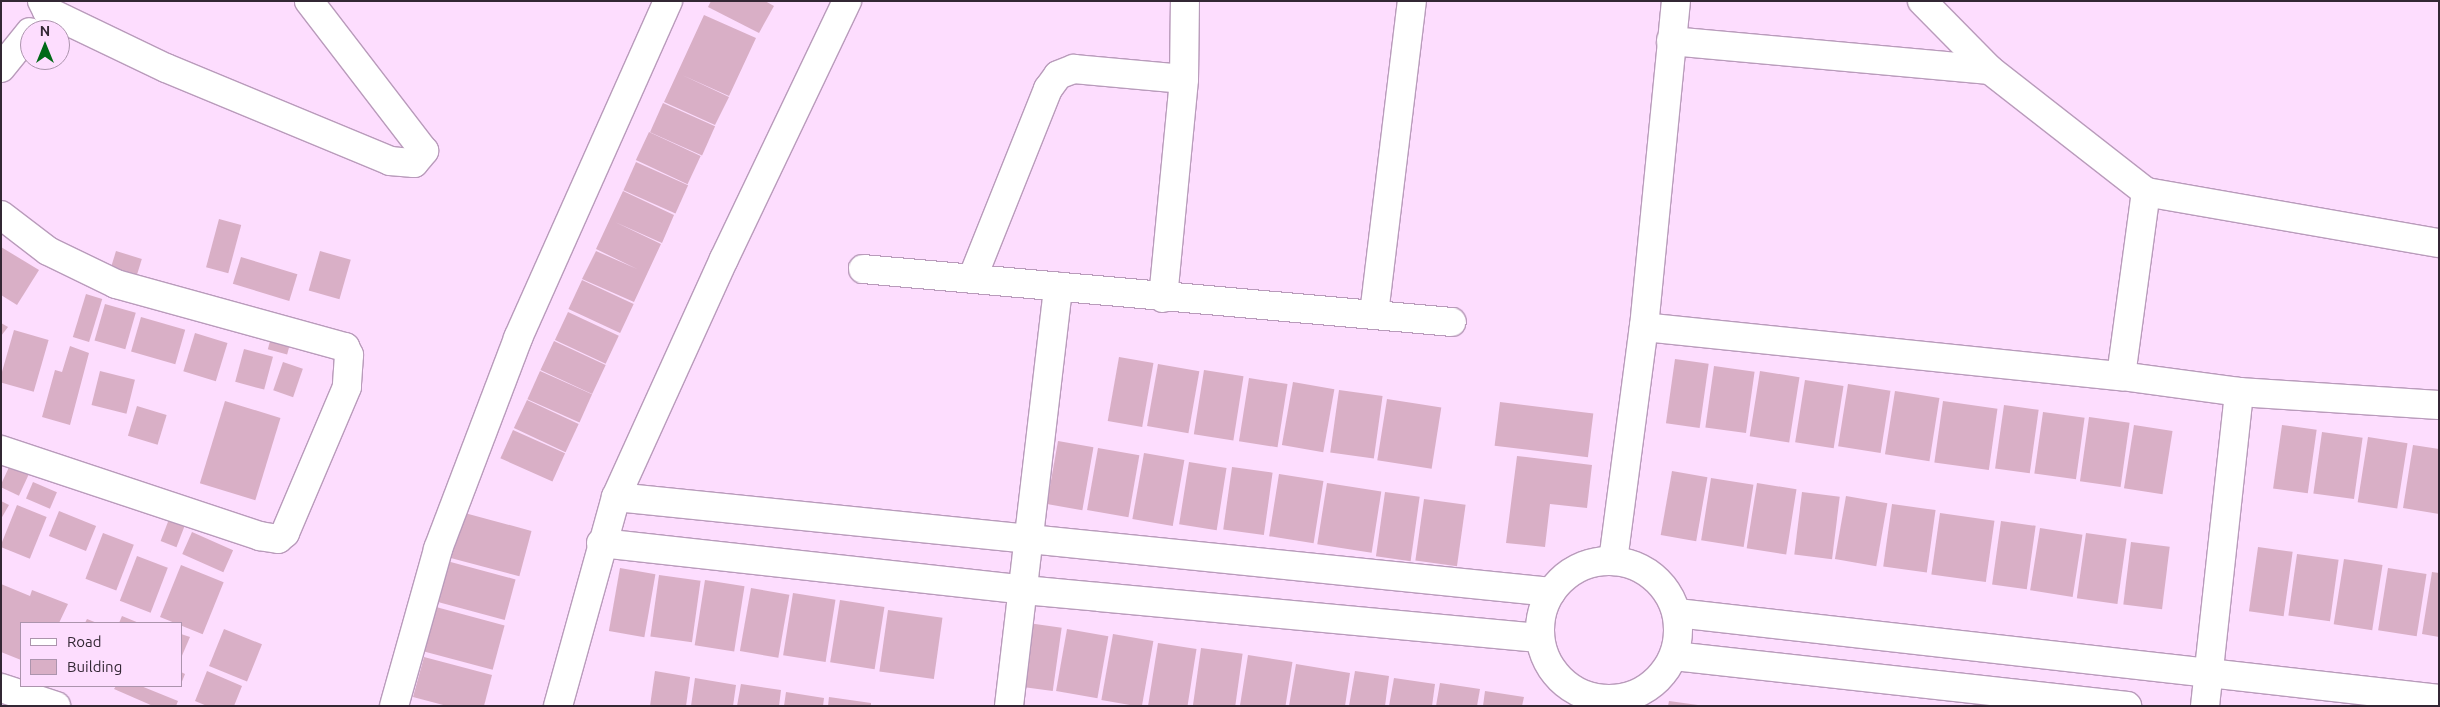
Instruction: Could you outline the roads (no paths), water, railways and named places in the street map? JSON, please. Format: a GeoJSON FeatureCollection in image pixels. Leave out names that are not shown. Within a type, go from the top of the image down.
{"type":"FeatureCollection","features":[{"type":"Feature","properties":{"kind":"street"},"geometry":{"type":"LineString","coordinates":[[1,68],[42,15],[390,161],[407,165],[414,163],[424,151],[309,1]]}},
{"type":"Feature","properties":{"kind":"street"},"geometry":{"type":"LineString","coordinates":[[394,706],[438,549],[518,338],[668,1]]}},
{"type":"Feature","properties":{"kind":"street"},"geometry":{"type":"LineString","coordinates":[[558,706],[616,497],[724,259],[847,1]]}},
{"type":"Feature","properties":{"kind":"street"},"geometry":{"type":"LineString","coordinates":[[1163,298],[1184,78],[1185,1]]}},
{"type":"Feature","properties":{"kind":"street"},"geometry":{"type":"LineString","coordinates":[[1374,314],[1412,1]]}},
{"type":"Feature","properties":{"kind":"street"},"geometry":{"type":"LineString","coordinates":[[1613,561],[1644,327],[1676,1]]}},
{"type":"Feature","properties":{"kind":"street"},"geometry":{"type":"LineString","coordinates":[[1922,1],[1990,70],[2146,192],[2439,243]]}},
{"type":"Feature","properties":{"kind":"street"},"geometry":{"type":"LineString","coordinates":[[1671,41],[1990,70]]}},
{"type":"Feature","properties":{"kind":"street"},"geometry":{"type":"LineString","coordinates":[[972,279],[1048,89],[1058,75],[1074,69],[1184,78]]}},
{"type":"Feature","properties":{"kind":"street"},"geometry":{"type":"LineString","coordinates":[[2121,376],[2146,192]]}},
{"type":"Feature","properties":{"kind":"street"},"geometry":{"type":"LineString","coordinates":[[1,215],[48,250],[116,284],[346,347],[349,356],[347,387],[285,533],[278,539],[260,536],[1,450]]}},
{"type":"Feature","properties":{"kind":"street"},"geometry":{"type":"LineString","coordinates":[[863,269],[1163,298],[1374,314],[1452,322]]}},
{"type":"Feature","properties":{"kind":"street"},"geometry":{"type":"LineString","coordinates":[[1009,706],[1058,287]]}},
{"type":"Feature","properties":{"kind":"street"},"geometry":{"type":"LineString","coordinates":[[1644,327],[2121,376],[2239,392],[2439,405]]}},
{"type":"Feature","properties":{"kind":"street"},"geometry":{"type":"LineString","coordinates":[[2205,706],[2239,392]]}},
{"type":"Feature","properties":{"kind":"street"},"geometry":{"type":"LineString","coordinates":[[616,497],[1551,592]]}},
{"type":"Feature","properties":{"kind":"street"},"geometry":{"type":"LineString","coordinates":[[602,544],[1024,590],[1539,638]]}},
{"type":"Feature","properties":{"kind":"street"},"geometry":{"type":"LineString","coordinates":[[1613,561],[1634,565],[1654,576],[1668,593],[1677,612],[1679,634],[1674,656],[1663,675],[1647,689],[1626,698],[1604,703],[1581,694],[1560,680],[1546,661],[1539,638],[1541,614],[1551,592],[1567,574],[1588,563],[1613,561]]}},
{"type":"Feature","properties":{"kind":"street"},"geometry":{"type":"LineString","coordinates":[[1677,612],[2439,699]]}},
{"type":"Feature","properties":{"kind":"street"},"geometry":{"type":"LineString","coordinates":[[1674,656],[2127,706]]}},
{"type":"Feature","properties":{"kind":"street"},"geometry":{"type":"LineString","coordinates":[[1,688],[56,706]]}}]}
